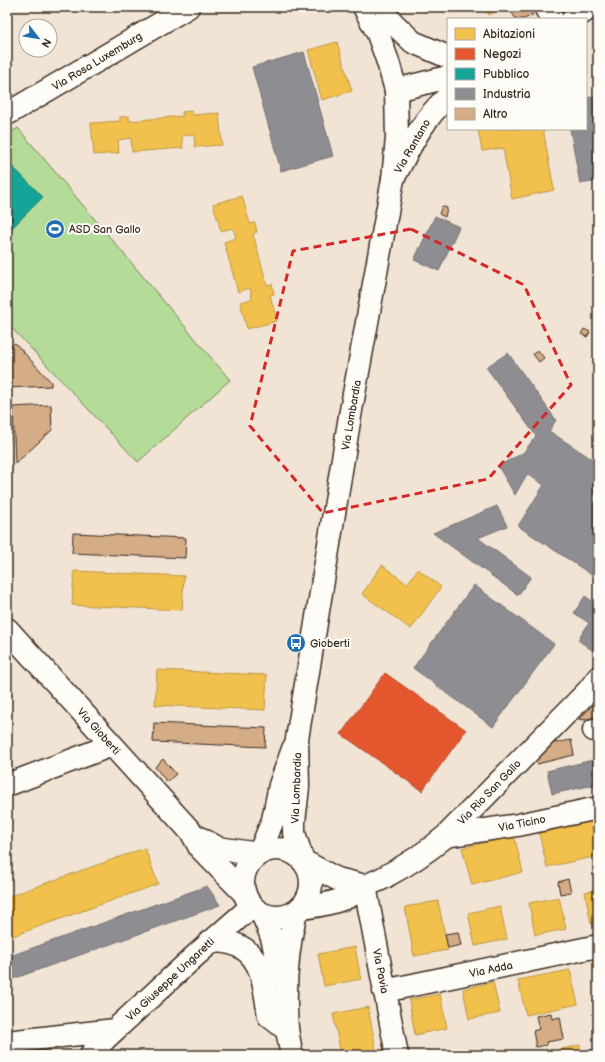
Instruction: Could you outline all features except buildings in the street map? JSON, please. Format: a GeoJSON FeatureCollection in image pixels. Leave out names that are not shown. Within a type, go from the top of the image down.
{"type":"FeatureCollection","features":[{"type":"Feature","properties":{"kind":"street","name":"Via Rosa Luxemburg"},"geometry":{"type":"LineString","coordinates":[[7,114],[188,7]]}},
{"type":"Feature","properties":{"kind":"street","name":"Via Lombardia"},"geometry":{"type":"LineString","coordinates":[[303,861],[294,833],[298,787],[297,739],[350,416],[393,179],[397,138],[396,90],[378,34],[364,7]]}},
{"type":"Feature","properties":{"kind":"street"},"geometry":{"type":"LineString","coordinates":[[378,7],[413,42],[447,57]]}},
{"type":"Feature","properties":{"kind":"street"},"geometry":{"type":"LineString","coordinates":[[545,7],[551,18]]}},
{"type":"Feature","properties":{"kind":"street"},"geometry":{"type":"LineString","coordinates":[[574,18],[591,7]]}},
{"type":"Feature","properties":{"kind":"street"},"geometry":{"type":"LineString","coordinates":[[396,90],[447,77]]}},
{"type":"Feature","properties":{"kind":"street","name":"Via Rantano"},"geometry":{"type":"LineString","coordinates":[[393,179],[416,133],[428,116],[447,98]]}},
{"type":"Feature","properties":{"kind":"street","name":"Via Gioberti"},"geometry":{"type":"LineString","coordinates":[[7,629],[192,833]]}},
{"type":"Feature","properties":{"kind":"street","name":"Via Rio San Gallo"},"geometry":{"type":"LineString","coordinates":[[298,910],[319,906],[349,897],[365,886],[386,877],[432,848],[446,836],[588,691],[598,678]]}},
{"type":"Feature","properties":{"kind":"street","name":"Via Lombardia"},"geometry":{"type":"LineString","coordinates":[[259,854],[273,820],[280,786],[297,739]]}},
{"type":"Feature","properties":{"kind":"street"},"geometry":{"type":"LineString","coordinates":[[7,785],[112,745]]}},
{"type":"Feature","properties":{"kind":"street","name":"Via Ticino"},"geometry":{"type":"LineString","coordinates":[[446,836],[518,825],[598,808]]}},
{"type":"Feature","properties":{"kind":"street"},"geometry":{"type":"LineString","coordinates":[[192,833],[218,848],[259,854]]}},
{"type":"Feature","properties":{"kind":"street"},"geometry":{"type":"LineString","coordinates":[[192,833],[200,848],[253,905],[279,917],[287,916],[298,910],[309,895],[311,885],[310,873],[303,861]]}},
{"type":"Feature","properties":{"kind":"street"},"geometry":{"type":"LineString","coordinates":[[285,1000],[276,986],[275,948],[271,932],[253,905],[243,886],[246,870],[250,863],[259,854],[273,849],[285,850],[295,854],[303,861],[337,879],[365,886]]}},
{"type":"Feature","properties":{"kind":"street","name":"Via Pavia"},"geometry":{"type":"LineString","coordinates":[[365,886],[397,1055]]}},
{"type":"Feature","properties":{"kind":"street","name":"Via Giuseppe Ungaretti"},"geometry":{"type":"LineString","coordinates":[[91,1055],[114,1030],[209,942],[253,905]]}},
{"type":"Feature","properties":{"kind":"street"},"geometry":{"type":"LineString","coordinates":[[292,1055],[287,1030],[285,1000],[290,945],[298,910]]}},
{"type":"Feature","properties":{"kind":"street"},"geometry":{"type":"LineString","coordinates":[[209,942],[225,942],[239,946],[252,954],[259,968],[269,1016],[287,1030]]}},
{"type":"Feature","properties":{"kind":"street","name":"Via Adda"},"geometry":{"type":"LineString","coordinates":[[384,991],[598,946]]}},
{"type":"Feature","properties":{"kind":"street"},"geometry":{"type":"LineString","coordinates":[[7,1042],[114,1030]]}},
{"type":"Feature","properties":{"kind":"highlighted area"},"geometry":{"type":"Polygon","coordinates":[[[411,229],[524,285],[571,385],[488,479],[323,513],[250,426],[293,251],[411,229]]]}},
{"type":"Feature","properties":{"kind":"green space","name":"ASD San Gallo"},"geometry":{"type":"Polygon","coordinates":[[[18,128],[230,380],[138,462],[7,323],[7,135],[18,128]]]}},
{"type":"Feature","properties":{"kind":"place","name":"ASD San Gallo"},"geometry":{"type":"Point","coordinates":[55,229]}},
{"type":"Feature","properties":{"kind":"place","name":"Gioberti"},"geometry":{"type":"Point","coordinates":[296,643]}}]}
